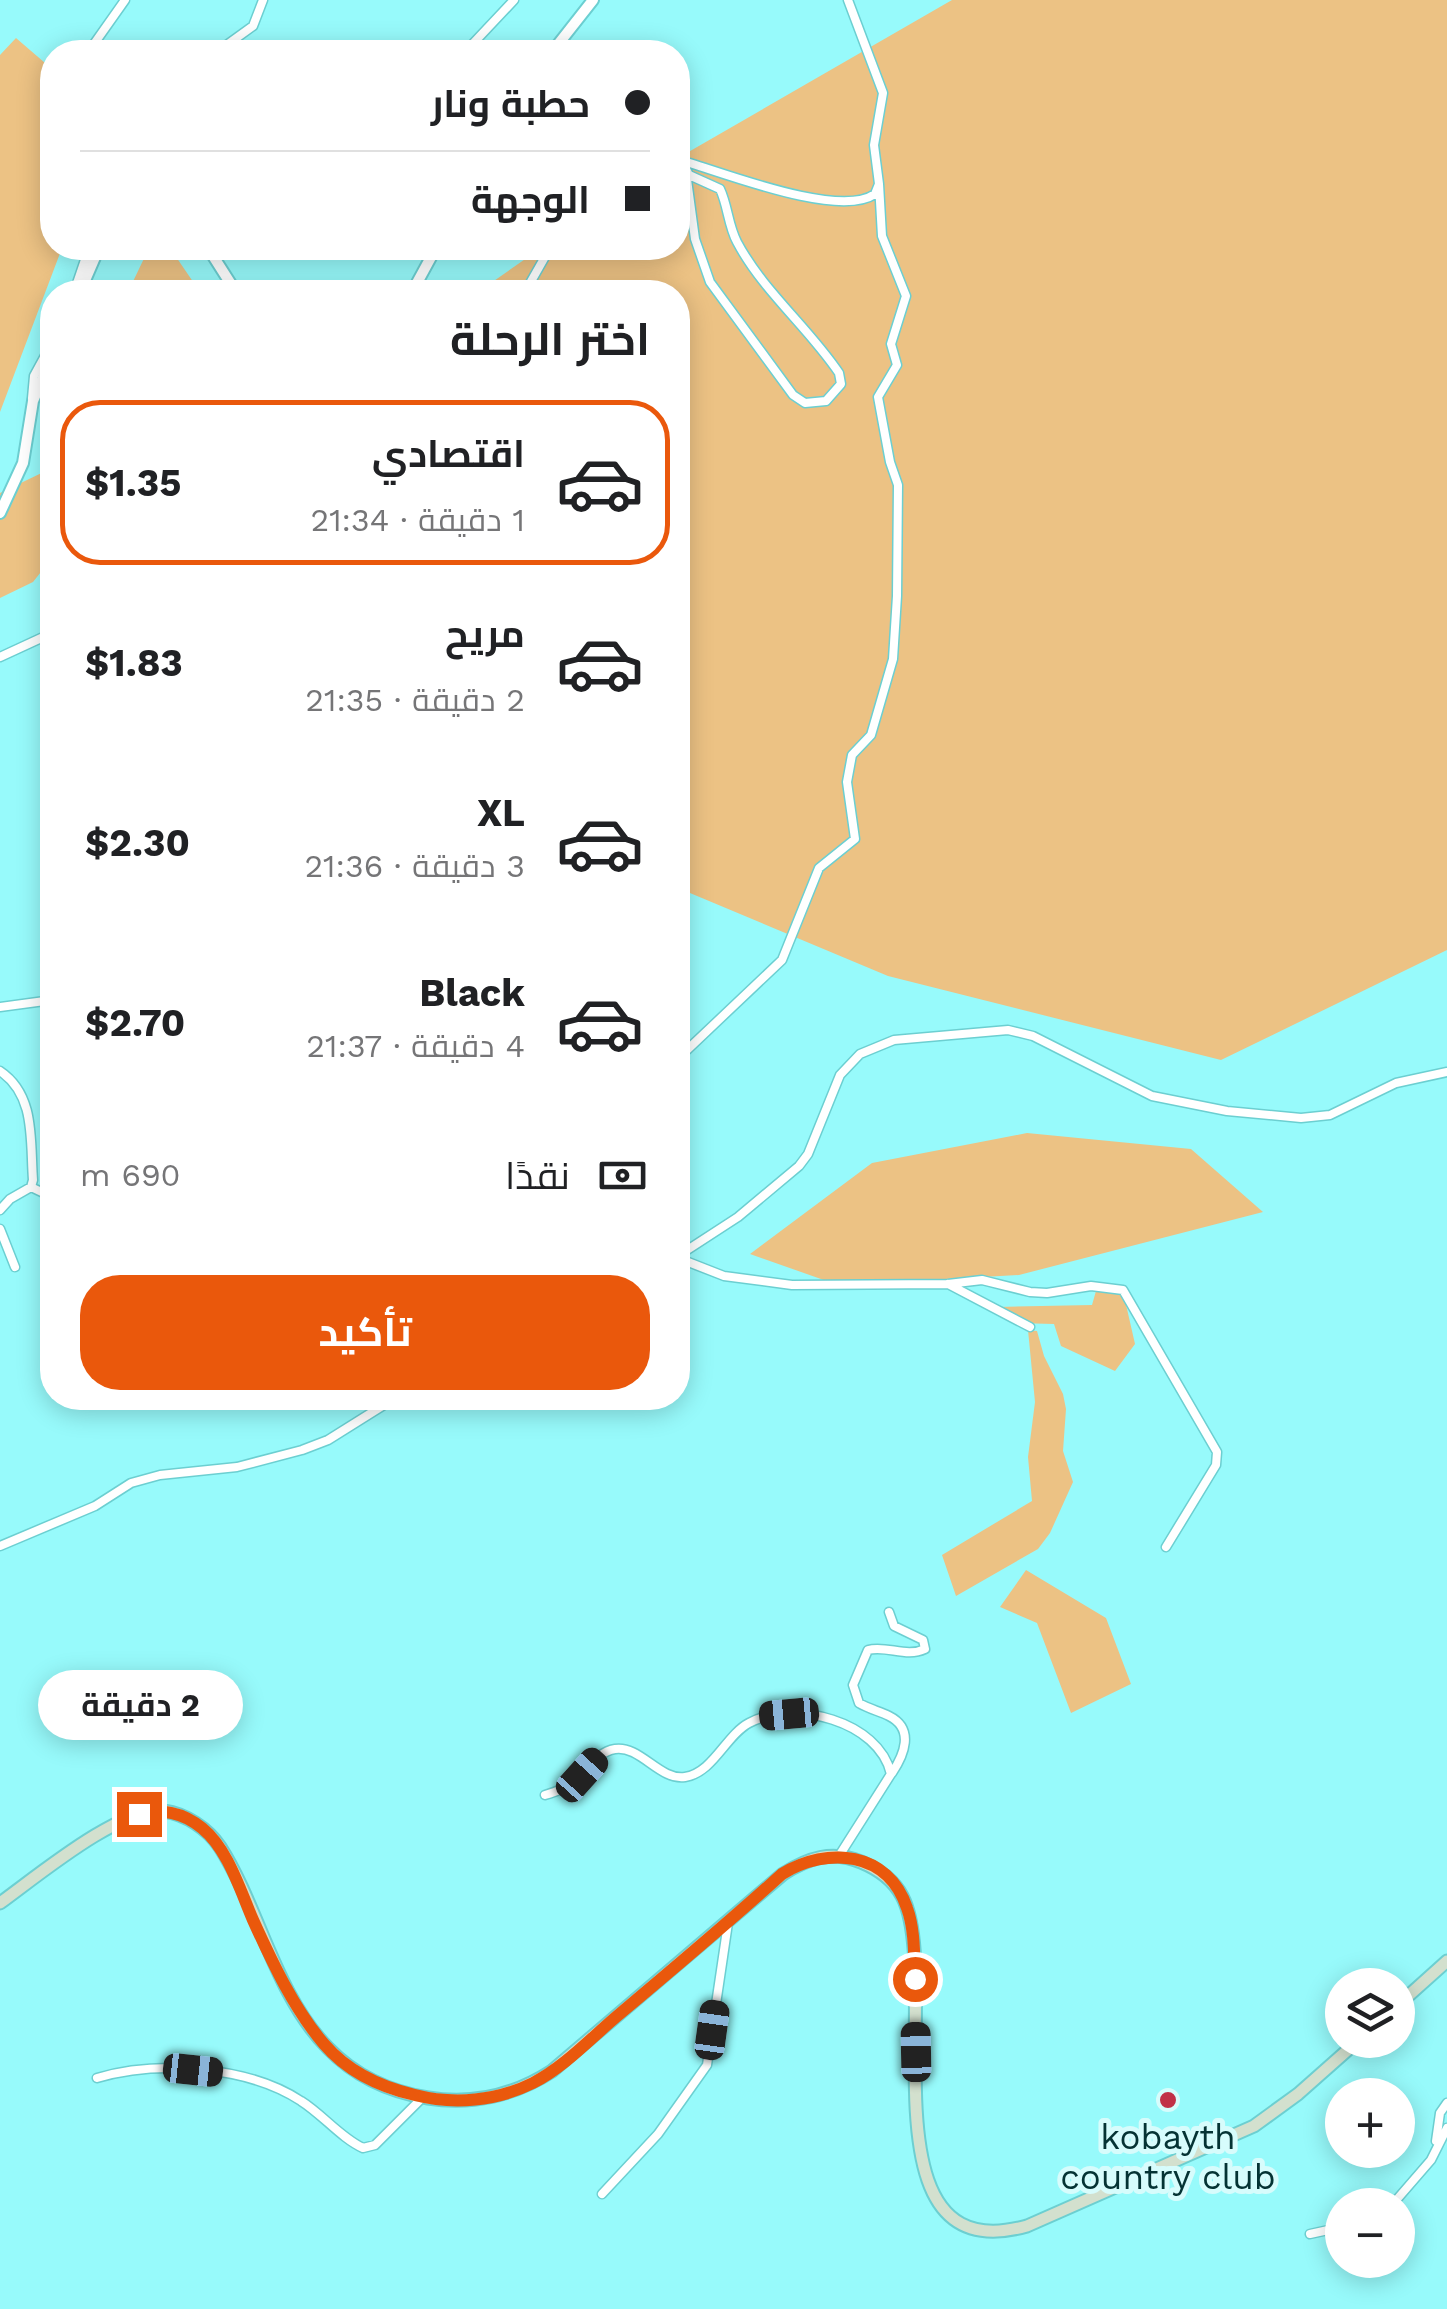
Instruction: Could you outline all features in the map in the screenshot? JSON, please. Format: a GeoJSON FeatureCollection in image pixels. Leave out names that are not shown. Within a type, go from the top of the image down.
{"type":"FeatureCollection","features":[{"type":"Feature","properties":{"kind":"main road"},"geometry":{"type":"LineString","coordinates":[[0,1902],[103,1829],[139,1814],[161,1810],[185,1817],[204,1829],[219,1846],[306,2022],[326,2047],[372,2081],[423,2097],[448,2100],[483,2098],[537,2081],[567,2060],[782,1874],[816,1858],[839,1856],[856,1860],[895,1884],[908,1912],[915,1979],[920,2158],[934,2199],[967,2227],[996,2232],[1026,2226],[1240,2134],[1283,2107],[1339,2058]]}},
{"type":"Feature","properties":{"kind":"main road"},"geometry":{"type":"LineString","coordinates":[[1415,1990],[1447,1961]]}},
{"type":"Feature","properties":{"kind":"street"},"geometry":{"type":"LineString","coordinates":[[96,40],[126,0]]}},
{"type":"Feature","properties":{"kind":"street"},"geometry":{"type":"LineString","coordinates":[[233,40],[252,26],[263,0]]}},
{"type":"Feature","properties":{"kind":"street"},"geometry":{"type":"LineString","coordinates":[[476,40],[514,0]]}},
{"type":"Feature","properties":{"kind":"street"},"geometry":{"type":"LineString","coordinates":[[561,40],[593,0]]}},
{"type":"Feature","properties":{"kind":"street"},"geometry":{"type":"LineString","coordinates":[[690,1047],[782,960],[819,868],[856,840],[847,782],[852,755],[870,735],[893,659],[898,486],[878,397],[897,365],[891,344],[906,296],[882,236],[874,156],[882,88],[848,0]]}},
{"type":"Feature","properties":{"kind":"street"},"geometry":{"type":"LineString","coordinates":[[690,163],[799,196],[865,199],[875,194],[879,184]]}},
{"type":"Feature","properties":{"kind":"street"},"geometry":{"type":"LineString","coordinates":[[690,174],[720,189],[730,229],[743,253],[839,373],[840,384],[826,401],[805,403],[794,395],[710,282],[695,240],[690,202]]}},
{"type":"Feature","properties":{"kind":"street"},"geometry":{"type":"LineString","coordinates":[[0,513],[23,463],[34,376],[40,365]]}},
{"type":"Feature","properties":{"kind":"street"},"geometry":{"type":"LineString","coordinates":[[32,401],[40,383]]}},
{"type":"Feature","properties":{"kind":"street"},"geometry":{"type":"LineString","coordinates":[[0,657],[40,639]]}},
{"type":"Feature","properties":{"kind":"street"},"geometry":{"type":"LineString","coordinates":[[0,1006],[40,1001]]}},
{"type":"Feature","properties":{"kind":"street"},"geometry":{"type":"LineString","coordinates":[[690,1249],[738,1217],[798,1166],[808,1154],[840,1075],[860,1054],[894,1040],[1008,1030],[1032,1036],[1152,1096],[1227,1111],[1301,1118],[1330,1115],[1381,1088],[1447,1072]]}},
{"type":"Feature","properties":{"kind":"street"},"geometry":{"type":"LineString","coordinates":[[0,1071],[18,1088],[28,1112],[31,1187]]}},
{"type":"Feature","properties":{"kind":"street"},"geometry":{"type":"LineString","coordinates":[[31,1187],[40,1191]]}},
{"type":"Feature","properties":{"kind":"street"},"geometry":{"type":"LineString","coordinates":[[0,1210],[31,1187]]}},
{"type":"Feature","properties":{"kind":"street"},"geometry":{"type":"LineString","coordinates":[[0,1230],[15,1267]]}},
{"type":"Feature","properties":{"kind":"street"},"geometry":{"type":"LineString","coordinates":[[690,1262],[724,1276],[792,1285],[948,1284],[982,1280],[1030,1292],[1091,1286],[1123,1290],[1218,1452],[1216,1465],[1166,1546]]}},
{"type":"Feature","properties":{"kind":"street"},"geometry":{"type":"LineString","coordinates":[[948,1284],[1030,1327]]}},
{"type":"Feature","properties":{"kind":"street"},"geometry":{"type":"LineString","coordinates":[[0,1546],[95,1506],[131,1483],[160,1475],[237,1467],[302,1450],[340,1433],[376,1410]]}},
{"type":"Feature","properties":{"kind":"street"},"geometry":{"type":"LineString","coordinates":[[839,1856],[904,1752],[904,1734],[892,1716],[859,1702],[853,1685],[868,1650],[910,1654],[922,1652],[927,1646],[923,1640],[894,1626],[889,1612]]}},
{"type":"Feature","properties":{"kind":"street"},"geometry":{"type":"LineString","coordinates":[[545,1795],[571,1784],[595,1760],[614,1749],[628,1751],[674,1776],[686,1777],[712,1759],[740,1728],[768,1716],[789,1714],[831,1720],[868,1738],[885,1755],[891,1774]]}},
{"type":"Feature","properties":{"kind":"street"},"geometry":{"type":"LineString","coordinates":[[602,2194],[658,2134],[707,2065],[728,1923]]}},
{"type":"Feature","properties":{"kind":"street"},"geometry":{"type":"LineString","coordinates":[[96,2078],[156,2068],[256,2080],[293,2096],[356,2145],[367,2148],[380,2141],[423,2097]]}},
{"type":"Feature","properties":{"kind":"street"},"geometry":{"type":"LineString","coordinates":[[1433,2156],[1440,2113],[1447,2103]]}},
{"type":"Feature","properties":{"kind":"street"},"geometry":{"type":"LineString","coordinates":[[1409,2188],[1447,2128]]}},
{"type":"Feature","properties":{"kind":"street"},"geometry":{"type":"LineString","coordinates":[[1310,2234],[1325,2231]]}},
{"type":"Feature","properties":{"kind":"shaded area"},"geometry":{"type":"Polygon","coordinates":[[[952,0],[1447,0],[1447,950],[1221,1060],[888,976],[690,893],[690,280],[495,280],[524,260],[690,260],[690,151],[952,0]]]}},
{"type":"Feature","properties":{"kind":"shaded area"},"geometry":{"type":"Polygon","coordinates":[[[16,38],[40,59],[40,260],[57,260],[50,280],[40,280],[40,306],[0,412],[0,55],[16,38]]]}},
{"type":"Feature","properties":{"kind":"shaded area"},"geometry":{"type":"Polygon","coordinates":[[[143,260],[178,260],[192,280],[134,280],[143,260]]]}},
{"type":"Feature","properties":{"kind":"shaded area"},"geometry":{"type":"Polygon","coordinates":[[[40,474],[40,573],[33,582],[0,598],[0,493],[40,474]]]}},
{"type":"Feature","properties":{"kind":"shaded area"},"geometry":{"type":"Polygon","coordinates":[[[1027,1133],[1191,1149],[1263,1212],[1019,1275],[838,1285],[750,1254],[872,1163],[1027,1133]]]}},
{"type":"Feature","properties":{"kind":"shaded area"},"geometry":{"type":"Polygon","coordinates":[[[1122,1287],[1135,1344],[1115,1371],[1061,1346],[1054,1324],[1013,1323],[998,1307],[1092,1305],[1096,1291],[1122,1287]]]}},
{"type":"Feature","properties":{"kind":"shaded area"},"geometry":{"type":"Polygon","coordinates":[[[1028,1330],[1037,1331],[1044,1356],[1063,1394],[1063,1451],[1073,1482],[1050,1533],[1038,1549],[956,1596],[942,1555],[1032,1501],[1028,1457],[1035,1402],[1028,1330]]]}},
{"type":"Feature","properties":{"kind":"shaded area"},"geometry":{"type":"Polygon","coordinates":[[[1026,1570],[1106,1618],[1131,1684],[1071,1713],[1037,1623],[1000,1607],[1026,1570]]]}},
{"type":"Feature","properties":{"kind":"place","name":"kobayth country club"},"geometry":{"type":"Point","coordinates":[1168,2100]}},
{"type":"Feature","properties":{"kind":"route"},"geometry":{"type":"LineString","coordinates":[[139,1814],[161,1810],[185,1817],[204,1829],[219,1846],[306,2022],[326,2047],[372,2081],[423,2097],[483,2098],[537,2081],[584,2046],[782,1874],[816,1858],[831,1855],[856,1860],[895,1884],[911,1926],[915,1979]]}}]}
